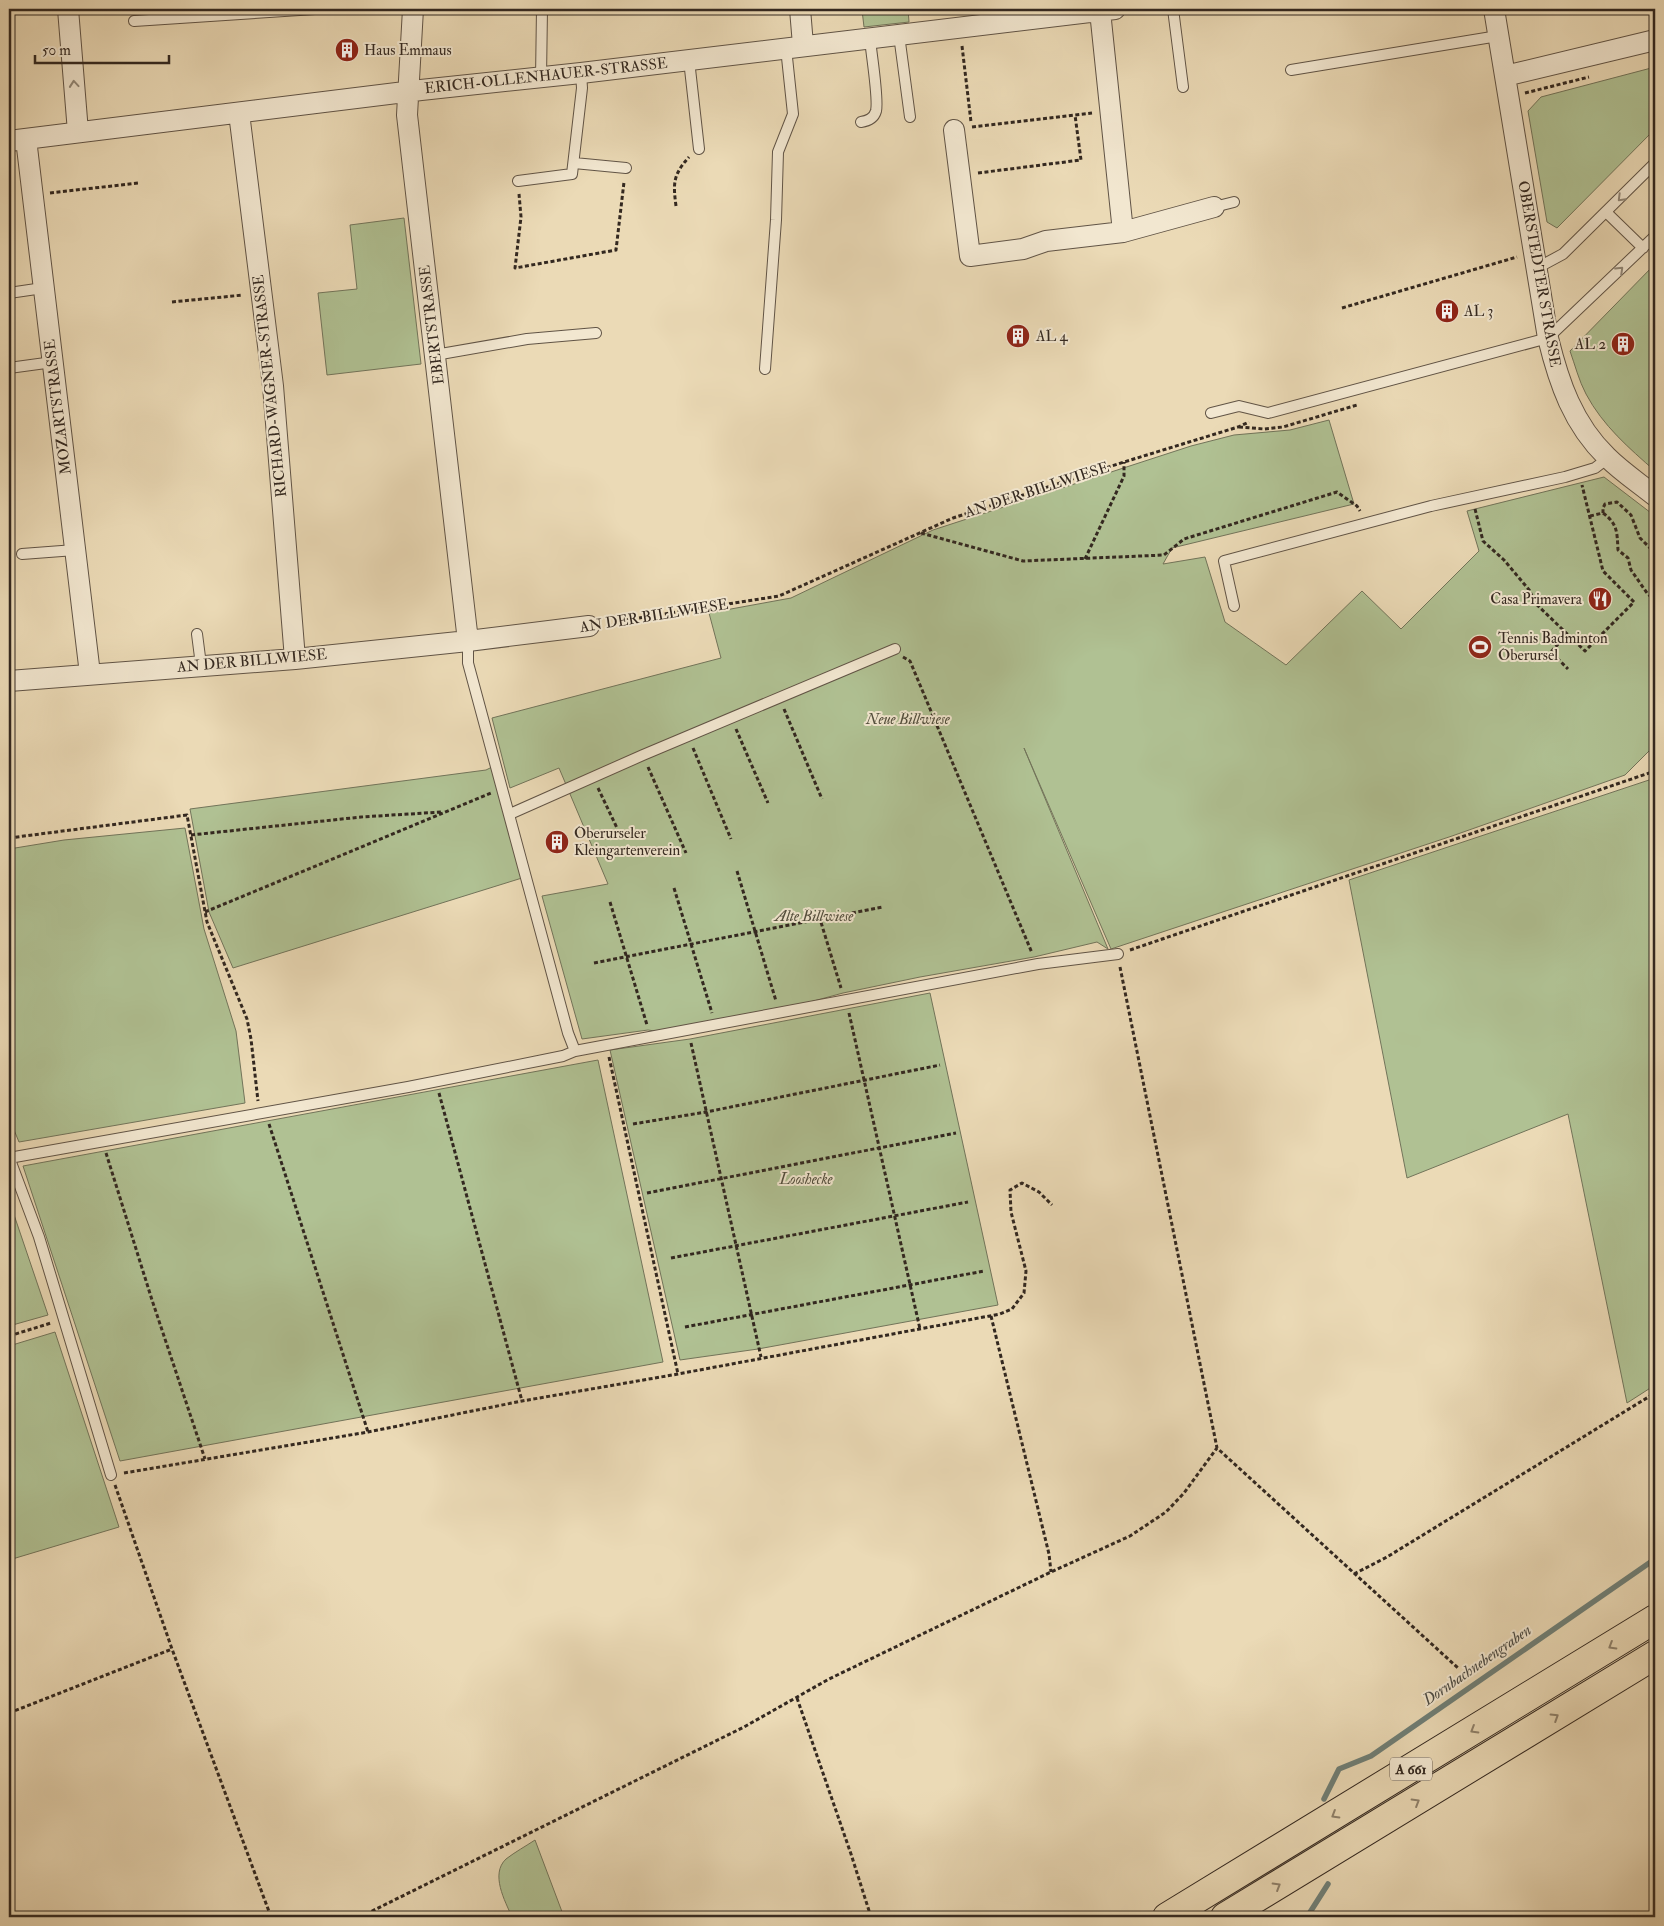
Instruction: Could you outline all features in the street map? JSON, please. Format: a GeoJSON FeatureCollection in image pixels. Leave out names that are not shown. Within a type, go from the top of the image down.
{"type":"FeatureCollection","features":[{"type":"Feature","properties":{"kind":"highway","name":"A 661"},"geometry":{"type":"LineString","coordinates":[[1167,1917],[1655,1619]]}},
{"type":"Feature","properties":{"kind":"highway","name":"A 661"},"geometry":{"type":"LineString","coordinates":[[1225,1917],[1655,1655]]}},
{"type":"Feature","properties":{"kind":"highway","name":"A 661"},"geometry":{"type":"LineString","coordinates":[[1600,1689],[1655,1666]]}},
{"type":"Feature","properties":{"kind":"street"},"geometry":{"type":"LineString","coordinates":[[68,9],[78,132]]}},
{"type":"Feature","properties":{"kind":"street","name":"EBERTSTRASSE"},"geometry":{"type":"LineString","coordinates":[[413,9],[407,115],[468,641]]}},
{"type":"Feature","properties":{"kind":"street"},"geometry":{"type":"LineString","coordinates":[[794,47],[800,9]]}},
{"type":"Feature","properties":{"kind":"street","name":"OBERSTEDTER STRASSE"},"geometry":{"type":"LineString","coordinates":[[1494,9],[1548,338],[1557,373],[1567,402],[1581,427],[1608,458],[1655,496]]}},
{"type":"Feature","properties":{"kind":"street","name":"ERICH-OLLENHAUER-STRASSE"},"geometry":{"type":"LineString","coordinates":[[17,140],[408,92],[581,74],[1095,10],[1111,111],[1123,232]]}},
{"type":"Feature","properties":{"kind":"street"},"geometry":{"type":"LineString","coordinates":[[1505,76],[1655,40]]}},
{"type":"Feature","properties":{"kind":"street","name":"RICHARD-WAGNER-STRASSE"},"geometry":{"type":"LineString","coordinates":[[239,113],[273,386],[295,658]]}},
{"type":"Feature","properties":{"kind":"street"},"geometry":{"type":"LineString","coordinates":[[963,128],[960,175],[970,256],[1023,249],[1046,241],[1123,232],[1214,207]]}},
{"type":"Feature","properties":{"kind":"street","name":"MOZARTSTRASSE"},"geometry":{"type":"LineString","coordinates":[[17,140],[32,194],[90,674]]}},
{"type":"Feature","properties":{"kind":"street","name":"AN DER BILLWIESE"},"geometry":{"type":"LineString","coordinates":[[9,681],[295,658],[468,641],[589,626]]}},
{"type":"Feature","properties":{"kind":"lane"},"geometry":{"type":"LineString","coordinates":[[134,21],[314,9]]}},
{"type":"Feature","properties":{"kind":"lane"},"geometry":{"type":"LineString","coordinates":[[541,78],[542,9]]}},
{"type":"Feature","properties":{"kind":"lane"},"geometry":{"type":"LineString","coordinates":[[1173,9],[1183,87]]}},
{"type":"Feature","properties":{"kind":"lane"},"geometry":{"type":"LineString","coordinates":[[899,35],[910,117]]}},
{"type":"Feature","properties":{"kind":"lane"},"geometry":{"type":"LineString","coordinates":[[1291,70],[1498,36]]}},
{"type":"Feature","properties":{"kind":"lane"},"geometry":{"type":"LineString","coordinates":[[861,122],[873,117],[877,105],[870,38]]}},
{"type":"Feature","properties":{"kind":"lane"},"geometry":{"type":"LineString","coordinates":[[765,369],[776,220],[778,152],[793,114],[794,47]]}},
{"type":"Feature","properties":{"kind":"lane"},"geometry":{"type":"LineString","coordinates":[[689,60],[699,148]]}},
{"type":"Feature","properties":{"kind":"lane"},"geometry":{"type":"LineString","coordinates":[[518,181],[572,174],[582,88],[581,74]]}},
{"type":"Feature","properties":{"kind":"lane"},"geometry":{"type":"LineString","coordinates":[[574,163],[626,168]]}},
{"type":"Feature","properties":{"kind":"lane"},"geometry":{"type":"LineString","coordinates":[[1536,260],[1563,254],[1655,163]]}},
{"type":"Feature","properties":{"kind":"lane"},"geometry":{"type":"LineString","coordinates":[[1214,207],[1234,202]]}},
{"type":"Feature","properties":{"kind":"lane"},"geometry":{"type":"LineString","coordinates":[[1606,212],[1643,248]]}},
{"type":"Feature","properties":{"kind":"lane"},"geometry":{"type":"LineString","coordinates":[[1211,413],[1239,406],[1268,414],[1548,338],[1586,304],[1655,236]]}},
{"type":"Feature","properties":{"kind":"lane"},"geometry":{"type":"LineString","coordinates":[[9,293],[43,288]]}},
{"type":"Feature","properties":{"kind":"lane"},"geometry":{"type":"LineString","coordinates":[[435,355],[527,339],[596,333]]}},
{"type":"Feature","properties":{"kind":"lane"},"geometry":{"type":"LineString","coordinates":[[9,368],[53,362]]}},
{"type":"Feature","properties":{"kind":"lane"},"geometry":{"type":"LineString","coordinates":[[1234,606],[1224,562],[1366,524],[1595,468],[1608,458]]}},
{"type":"Feature","properties":{"kind":"lane"},"geometry":{"type":"LineString","coordinates":[[22,554],[75,550]]}},
{"type":"Feature","properties":{"kind":"lane"},"geometry":{"type":"LineString","coordinates":[[197,634],[201,665]]}},
{"type":"Feature","properties":{"kind":"lane"},"geometry":{"type":"LineString","coordinates":[[468,641],[468,663],[565,1024],[574,1051]]}},
{"type":"Feature","properties":{"kind":"lane"},"geometry":{"type":"LineString","coordinates":[[510,814],[593,776],[895,649]]}},
{"type":"Feature","properties":{"kind":"lane"},"geometry":{"type":"LineString","coordinates":[[111,1476],[39,1237],[9,1158],[436,1080],[563,1056],[574,1051],[1038,964],[1118,954]]}},
{"type":"Feature","properties":{"kind":"path"},"geometry":{"type":"LineString","coordinates":[[960,28],[963,128],[1111,111]]}},
{"type":"Feature","properties":{"kind":"path"},"geometry":{"type":"LineString","coordinates":[[1509,98],[1591,77]]}},
{"type":"Feature","properties":{"kind":"path"},"geometry":{"type":"LineString","coordinates":[[960,175],[1081,160],[1075,115]]}},
{"type":"Feature","properties":{"kind":"path"},"geometry":{"type":"LineString","coordinates":[[676,206],[673,184],[675,176],[699,148]]}},
{"type":"Feature","properties":{"kind":"path"},"geometry":{"type":"LineString","coordinates":[[518,181],[521,217],[515,268],[616,250],[626,168]]}},
{"type":"Feature","properties":{"kind":"path"},"geometry":{"type":"LineString","coordinates":[[32,194],[138,183]]}},
{"type":"Feature","properties":{"kind":"path"},"geometry":{"type":"LineString","coordinates":[[1342,308],[1536,260]]}},
{"type":"Feature","properties":{"kind":"path"},"geometry":{"type":"LineString","coordinates":[[172,302],[261,293]]}},
{"type":"Feature","properties":{"kind":"path","name":"AN DER BILLWIESE"},"geometry":{"type":"LineString","coordinates":[[589,626],[778,596],[793,591],[953,518],[1238,427],[1268,414]]}},
{"type":"Feature","properties":{"kind":"path"},"geometry":{"type":"LineString","coordinates":[[1085,558],[1124,476],[1124,462]]}},
{"type":"Feature","properties":{"kind":"path"},"geometry":{"type":"LineString","coordinates":[[1473,497],[1483,541],[1504,560],[1530,590],[1534,602],[1585,651],[1634,602],[1603,571],[1579,472]]}},
{"type":"Feature","properties":{"kind":"path"},"geometry":{"type":"LineString","coordinates":[[921,532],[1023,561],[1164,555],[1184,538],[1337,492],[1357,506],[1366,524]]}},
{"type":"Feature","properties":{"kind":"path"},"geometry":{"type":"LineString","coordinates":[[1602,513],[1602,508],[1605,504],[1617,502],[1631,515],[1640,538],[1655,553]]}},
{"type":"Feature","properties":{"kind":"path"},"geometry":{"type":"LineString","coordinates":[[1590,516],[1602,513]]}},
{"type":"Feature","properties":{"kind":"path"},"geometry":{"type":"LineString","coordinates":[[1602,513],[1615,526],[1618,536],[1618,550],[1628,558],[1631,570],[1647,594],[1655,601]]}},
{"type":"Feature","properties":{"kind":"path"},"geometry":{"type":"LineString","coordinates":[[1567,634],[1551,652],[1568,669]]}},
{"type":"Feature","properties":{"kind":"path"},"geometry":{"type":"LineString","coordinates":[[895,649],[899,655],[910,662],[1038,964]]}},
{"type":"Feature","properties":{"kind":"path"},"geometry":{"type":"LineString","coordinates":[[779,697],[822,799]]}},
{"type":"Feature","properties":{"kind":"path"},"geometry":{"type":"LineString","coordinates":[[731,717],[768,803]]}},
{"type":"Feature","properties":{"kind":"path"},"geometry":{"type":"LineString","coordinates":[[688,736],[731,839]]}},
{"type":"Feature","properties":{"kind":"path"},"geometry":{"type":"LineString","coordinates":[[643,755],[686,853]]}},
{"type":"Feature","properties":{"kind":"path"},"geometry":{"type":"LineString","coordinates":[[1458,1668],[1217,1448],[1118,954],[1655,772]]}},
{"type":"Feature","properties":{"kind":"path"},"geometry":{"type":"LineString","coordinates":[[593,776],[617,828]]}},
{"type":"Feature","properties":{"kind":"path"},"geometry":{"type":"LineString","coordinates":[[205,912],[503,788]]}},
{"type":"Feature","properties":{"kind":"path"},"geometry":{"type":"LineString","coordinates":[[191,835],[352,817],[445,812]]}},
{"type":"Feature","properties":{"kind":"path"},"geometry":{"type":"LineString","coordinates":[[9,838],[187,814],[207,922],[247,1020],[258,1104],[264,1111],[368,1432]]}},
{"type":"Feature","properties":{"kind":"path"},"geometry":{"type":"LineString","coordinates":[[737,871],[777,1004]]}},
{"type":"Feature","properties":{"kind":"path"},"geometry":{"type":"LineString","coordinates":[[674,888],[712,1016]]}},
{"type":"Feature","properties":{"kind":"path"},"geometry":{"type":"LineString","coordinates":[[610,902],[650,1037]]}},
{"type":"Feature","properties":{"kind":"path"},"geometry":{"type":"LineString","coordinates":[[594,963],[883,906]]}},
{"type":"Feature","properties":{"kind":"path"},"geometry":{"type":"LineString","coordinates":[[820,919],[849,1009],[920,1330]]}},
{"type":"Feature","properties":{"kind":"path"},"geometry":{"type":"LineString","coordinates":[[688,1030],[750,1315],[761,1357]]}},
{"type":"Feature","properties":{"kind":"path"},"geometry":{"type":"LineString","coordinates":[[606,1046],[678,1374]]}},
{"type":"Feature","properties":{"kind":"path"},"geometry":{"type":"LineString","coordinates":[[633,1124],[706,1112],[940,1065]]}},
{"type":"Feature","properties":{"kind":"path"},"geometry":{"type":"LineString","coordinates":[[436,1080],[522,1401]]}},
{"type":"Feature","properties":{"kind":"path"},"geometry":{"type":"LineString","coordinates":[[648,1193],[956,1133]]}},
{"type":"Feature","properties":{"kind":"path"},"geometry":{"type":"LineString","coordinates":[[102,1141],[205,1460]]}},
{"type":"Feature","properties":{"kind":"path"},"geometry":{"type":"LineString","coordinates":[[271,1917],[172,1649],[111,1476],[368,1432],[522,1401],[992,1316],[1012,1308],[1024,1293],[1026,1271],[1011,1212],[1010,1190],[1022,1183],[1039,1192],[1052,1205]]}},
{"type":"Feature","properties":{"kind":"path"},"geometry":{"type":"LineString","coordinates":[[671,1258],[968,1202]]}},
{"type":"Feature","properties":{"kind":"path"},"geometry":{"type":"LineString","coordinates":[[685,1327],[984,1271]]}},
{"type":"Feature","properties":{"kind":"path"},"geometry":{"type":"LineString","coordinates":[[992,1316],[1049,1554],[1051,1572]]}},
{"type":"Feature","properties":{"kind":"path"},"geometry":{"type":"LineString","coordinates":[[9,1336],[63,1320]]}},
{"type":"Feature","properties":{"kind":"path"},"geometry":{"type":"LineString","coordinates":[[1354,1574],[1387,1557],[1655,1393]]}},
{"type":"Feature","properties":{"kind":"path"},"geometry":{"type":"LineString","coordinates":[[360,1917],[744,1727],[829,1679],[1130,1536],[1166,1512],[1184,1494],[1217,1448]]}},
{"type":"Feature","properties":{"kind":"path"},"geometry":{"type":"LineString","coordinates":[[9,1713],[172,1649]]}},
{"type":"Feature","properties":{"kind":"path"},"geometry":{"type":"LineString","coordinates":[[797,1698],[871,1917]]}},
{"type":"Feature","properties":{"kind":"green space"},"geometry":{"type":"Polygon","coordinates":[[[857,9],[908,9],[909,22],[864,27],[862,10],[857,9]]]}},
{"type":"Feature","properties":{"kind":"green space"},"geometry":{"type":"Polygon","coordinates":[[[1655,67],[1655,129],[1557,228],[1547,222],[1528,111],[1541,97],[1655,67]]]}},
{"type":"Feature","properties":{"kind":"green space"},"geometry":{"type":"Polygon","coordinates":[[[404,218],[421,364],[327,375],[318,293],[357,289],[350,225],[404,218]]]}},
{"type":"Feature","properties":{"kind":"green space"},"geometry":{"type":"Polygon","coordinates":[[[1655,264],[1655,471],[1617,436],[1600,416],[1584,389],[1570,351],[1655,264]]]}},
{"type":"Feature","properties":{"kind":"green space"},"geometry":{"type":"Polygon","coordinates":[[[1329,420],[1354,504],[1172,548],[1163,564],[1205,557],[1225,622],[1286,665],[1362,591],[1401,629],[1479,551],[1467,511],[1604,477],[1655,516],[1655,745],[1625,775],[1452,836],[1111,949],[1024,748],[1108,949],[1097,942],[1034,957],[843,993],[788,1008],[662,1032],[648,1030],[582,1039],[542,896],[608,884],[559,768],[510,788],[492,718],[721,658],[709,613],[791,598],[933,530],[1191,446],[1234,435],[1290,430],[1329,420]]]}},
{"type":"Feature","properties":{"kind":"green space"},"geometry":{"type":"Polygon","coordinates":[[[492,767],[522,878],[233,968],[209,912],[190,809],[486,770],[492,767]]]}},
{"type":"Feature","properties":{"kind":"green space"},"geometry":{"type":"Polygon","coordinates":[[[1655,778],[1655,1385],[1627,1403],[1568,1114],[1407,1178],[1349,880],[1655,778]]]}},
{"type":"Feature","properties":{"kind":"green space"},"geometry":{"type":"Polygon","coordinates":[[[185,828],[204,929],[236,1031],[245,1103],[19,1142],[9,1118],[9,849],[64,840],[185,828]]]}},
{"type":"Feature","properties":{"kind":"green space","name":"Looshecke"},"geometry":{"type":"Polygon","coordinates":[[[930,993],[998,1305],[758,1349],[680,1360],[610,1050],[690,1039],[930,993]]]}},
{"type":"Feature","properties":{"kind":"green space"},"geometry":{"type":"Polygon","coordinates":[[[598,1060],[663,1362],[120,1461],[23,1166],[598,1060]]]}},
{"type":"Feature","properties":{"kind":"green space"},"geometry":{"type":"Polygon","coordinates":[[[9,1200],[48,1315],[9,1326],[9,1200]]]}},
{"type":"Feature","properties":{"kind":"green space"},"geometry":{"type":"Polygon","coordinates":[[[55,1332],[119,1527],[9,1560],[9,1346],[55,1332]]]}},
{"type":"Feature","properties":{"kind":"green space"},"geometry":{"type":"Polygon","coordinates":[[[535,1840],[564,1917],[512,1917],[503,1896],[499,1880],[501,1865],[506,1859],[535,1840]]]}},
{"type":"Feature","properties":{"kind":"waterway","name":"Dornbachnebengraben"},"geometry":{"type":"LineString","coordinates":[[1324,1799],[1339,1769],[1371,1756],[1655,1559]]}},
{"type":"Feature","properties":{"kind":"waterway","name":"Dornbachnebengraben"},"geometry":{"type":"LineString","coordinates":[[1307,1917],[1328,1884]]}},
{"type":"Feature","properties":{"kind":"place","name":"Haus Emmaus"},"geometry":{"type":"Point","coordinates":[347,50]}},
{"type":"Feature","properties":{"kind":"place","name":"AL 3"},"geometry":{"type":"Point","coordinates":[1447,311]}},
{"type":"Feature","properties":{"kind":"place","name":"AL 4"},"geometry":{"type":"Point","coordinates":[1018,336]}},
{"type":"Feature","properties":{"kind":"place","name":"AL 2"},"geometry":{"type":"Point","coordinates":[1623,344]}},
{"type":"Feature","properties":{"kind":"place","name":"Casa Primavera"},"geometry":{"type":"Point","coordinates":[1600,599]}},
{"type":"Feature","properties":{"kind":"place","name":"Tennis Badminton Oberursel"},"geometry":{"type":"Point","coordinates":[1480,647]}},
{"type":"Feature","properties":{"kind":"place","name":"Oberurseler Kleingartenverein"},"geometry":{"type":"Point","coordinates":[557,842]}},
{"type":"Feature","properties":{"kind":"park label","name":"Neue Billwiese"},"geometry":{"type":"Point","coordinates":[908,719]}},
{"type":"Feature","properties":{"kind":"park label","name":"Alte Billwiese"},"geometry":{"type":"Point","coordinates":[814,916]}}]}
